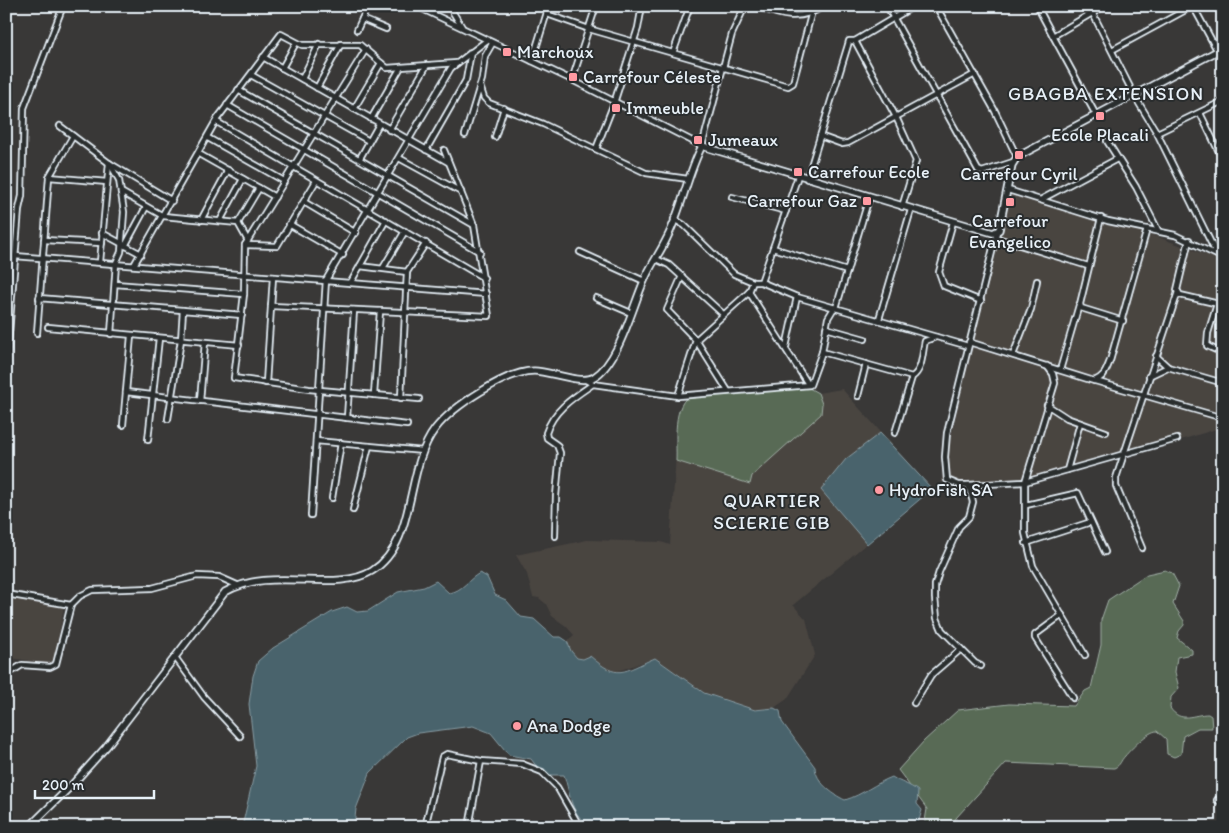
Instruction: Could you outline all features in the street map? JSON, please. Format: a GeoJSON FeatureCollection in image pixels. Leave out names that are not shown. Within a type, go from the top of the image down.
{"type":"FeatureCollection","features":[{"type":"Feature","properties":{"kind":"street"},"geometry":{"type":"LineString","coordinates":[[6,370],[22,196],[24,108],[62,6]]}},
{"type":"Feature","properties":{"kind":"street"},"geometry":{"type":"LineString","coordinates":[[357,30],[368,6]]}},
{"type":"Feature","properties":{"kind":"street"},"geometry":{"type":"LineString","coordinates":[[416,6],[492,44],[572,80],[702,146],[869,198],[997,235],[1088,266]]}},
{"type":"Feature","properties":{"kind":"street"},"geometry":{"type":"LineString","coordinates":[[449,6],[463,29]]}},
{"type":"Feature","properties":{"kind":"street"},"geometry":{"type":"LineString","coordinates":[[453,13],[455,6]]}},
{"type":"Feature","properties":{"kind":"street"},"geometry":{"type":"LineString","coordinates":[[532,61],[549,6]]}},
{"type":"Feature","properties":{"kind":"street"},"geometry":{"type":"LineString","coordinates":[[572,80],[596,6]]}},
{"type":"Feature","properties":{"kind":"street"},"geometry":{"type":"LineString","coordinates":[[596,149],[614,103],[638,28],[642,6]]}},
{"type":"Feature","properties":{"kind":"street"},"geometry":{"type":"LineString","coordinates":[[673,53],[690,6]]}},
{"type":"Feature","properties":{"kind":"street"},"geometry":{"type":"LineString","coordinates":[[586,380],[595,377],[613,354],[644,281],[668,237],[702,146],[732,34],[745,6]]}},
{"type":"Feature","properties":{"kind":"street"},"geometry":{"type":"LineString","coordinates":[[756,6],[774,14],[811,15],[824,6]]}},
{"type":"Feature","properties":{"kind":"street"},"geometry":{"type":"LineString","coordinates":[[887,6],[980,172],[1015,159],[1220,49]]}},
{"type":"Feature","properties":{"kind":"street"},"geometry":{"type":"LineString","coordinates":[[807,179],[849,41],[855,41],[914,6]]}},
{"type":"Feature","properties":{"kind":"street"},"geometry":{"type":"LineString","coordinates":[[936,6],[975,74],[1015,159],[947,433],[945,457],[947,480],[950,483],[968,485],[1025,482],[1123,456],[1177,439]]}},
{"type":"Feature","properties":{"kind":"street"},"geometry":{"type":"LineString","coordinates":[[1037,6],[1096,115]]}},
{"type":"Feature","properties":{"kind":"street"},"geometry":{"type":"LineString","coordinates":[[1089,6],[1134,95],[1157,133],[1216,254]]}},
{"type":"Feature","properties":{"kind":"street"},"geometry":{"type":"LineString","coordinates":[[1053,36],[1104,6]]}},
{"type":"Feature","properties":{"kind":"street"},"geometry":{"type":"LineString","coordinates":[[1112,50],[1193,6],[1220,49],[1223,62]]}},
{"type":"Feature","properties":{"kind":"street"},"geometry":{"type":"LineString","coordinates":[[547,14],[589,29],[723,69],[780,84],[791,85],[811,15]]}},
{"type":"Feature","properties":{"kind":"street"},"geometry":{"type":"LineString","coordinates":[[362,19],[386,29]]}},
{"type":"Feature","properties":{"kind":"street"},"geometry":{"type":"LineString","coordinates":[[134,265],[216,122],[281,34],[302,46],[319,44],[360,45],[366,48],[387,68],[457,64]]}},
{"type":"Feature","properties":{"kind":"street"},"geometry":{"type":"LineString","coordinates":[[311,515],[319,415],[326,280],[369,211],[451,68],[486,41]]}},
{"type":"Feature","properties":{"kind":"street"},"geometry":{"type":"LineString","coordinates":[[855,41],[896,117],[916,161],[902,207]]}},
{"type":"Feature","properties":{"kind":"street"},"geometry":{"type":"LineString","coordinates":[[282,68],[296,42]]}},
{"type":"Feature","properties":{"kind":"street"},"geometry":{"type":"LineString","coordinates":[[302,79],[319,44]]}},
{"type":"Feature","properties":{"kind":"street"},"geometry":{"type":"LineString","coordinates":[[317,88],[341,44]]}},
{"type":"Feature","properties":{"kind":"street"},"geometry":{"type":"LineString","coordinates":[[465,135],[480,86],[485,56],[492,44]]}},
{"type":"Feature","properties":{"kind":"street"},"geometry":{"type":"LineString","coordinates":[[246,243],[366,48]]}},
{"type":"Feature","properties":{"kind":"street"},"geometry":{"type":"LineString","coordinates":[[426,150],[466,80],[471,52]]}},
{"type":"Feature","properties":{"kind":"street"},"geometry":{"type":"LineString","coordinates":[[263,57],[378,124],[449,162]]}},
{"type":"Feature","properties":{"kind":"street"},"geometry":{"type":"LineString","coordinates":[[354,109],[381,63]]}},
{"type":"Feature","properties":{"kind":"street"},"geometry":{"type":"LineString","coordinates":[[390,130],[427,65]]}},
{"type":"Feature","properties":{"kind":"street"},"geometry":{"type":"LineString","coordinates":[[371,119],[401,67]]}},
{"type":"Feature","properties":{"kind":"street"},"geometry":{"type":"LineString","coordinates":[[820,136],[842,144],[848,143],[935,94],[975,74]]}},
{"type":"Feature","properties":{"kind":"street"},"geometry":{"type":"LineString","coordinates":[[251,75],[369,141]]}},
{"type":"Feature","properties":{"kind":"street"},"geometry":{"type":"LineString","coordinates":[[480,86],[484,98],[489,103],[596,149],[646,173],[688,180]]}},
{"type":"Feature","properties":{"kind":"street"},"geometry":{"type":"LineString","coordinates":[[238,90],[360,158],[474,225]]}},
{"type":"Feature","properties":{"kind":"street"},"geometry":{"type":"LineString","coordinates":[[1157,133],[1223,101]]}},
{"type":"Feature","properties":{"kind":"street"},"geometry":{"type":"LineString","coordinates":[[227,105],[480,252]]}},
{"type":"Feature","properties":{"kind":"street"},"geometry":{"type":"LineString","coordinates":[[495,137],[504,108]]}},
{"type":"Feature","properties":{"kind":"street"},"geometry":{"type":"LineString","coordinates":[[1200,113],[1221,152],[1223,160]]}},
{"type":"Feature","properties":{"kind":"street"},"geometry":{"type":"LineString","coordinates":[[216,122],[316,181],[405,230],[484,278]]}},
{"type":"Feature","properties":{"kind":"street"},"geometry":{"type":"LineString","coordinates":[[360,158],[378,124]]}},
{"type":"Feature","properties":{"kind":"street"},"geometry":{"type":"LineString","coordinates":[[60,126],[109,164],[172,200]]}},
{"type":"Feature","properties":{"kind":"street"},"geometry":{"type":"LineString","coordinates":[[37,333],[49,177],[73,136]]}},
{"type":"Feature","properties":{"kind":"street"},"geometry":{"type":"LineString","coordinates":[[208,138],[284,181]]}},
{"type":"Feature","properties":{"kind":"street"},"geometry":{"type":"LineString","coordinates":[[1107,141],[1136,187],[1159,232]]}},
{"type":"Feature","properties":{"kind":"street"},"geometry":{"type":"LineString","coordinates":[[271,306],[489,316],[480,252],[474,225],[444,150]]}},
{"type":"Feature","properties":{"kind":"street"},"geometry":{"type":"LineString","coordinates":[[199,154],[275,198]]}},
{"type":"Feature","properties":{"kind":"street"},"geometry":{"type":"LineString","coordinates":[[399,158],[461,192]]}},
{"type":"Feature","properties":{"kind":"street"},"geometry":{"type":"LineString","coordinates":[[1042,199],[1117,159]]}},
{"type":"Feature","properties":{"kind":"street"},"geometry":{"type":"LineString","coordinates":[[100,262],[109,164]]}},
{"type":"Feature","properties":{"kind":"street"},"geometry":{"type":"LineString","coordinates":[[109,164],[116,173],[121,192],[124,212],[124,245]]}},
{"type":"Feature","properties":{"kind":"street"},"geometry":{"type":"LineString","coordinates":[[201,220],[228,170]]}},
{"type":"Feature","properties":{"kind":"street"},"geometry":{"type":"LineString","coordinates":[[760,282],[798,176]]}},
{"type":"Feature","properties":{"kind":"street"},"geometry":{"type":"LineString","coordinates":[[49,177],[107,182]]}},
{"type":"Feature","properties":{"kind":"street"},"geometry":{"type":"LineString","coordinates":[[220,221],[243,179]]}},
{"type":"Feature","properties":{"kind":"street"},"geometry":{"type":"LineString","coordinates":[[246,243],[277,246],[316,181]]}},
{"type":"Feature","properties":{"kind":"street"},"geometry":{"type":"LineString","coordinates":[[238,223],[259,188]]}},
{"type":"Feature","properties":{"kind":"street"},"geometry":{"type":"LineString","coordinates":[[1008,190],[1101,218],[1189,240],[1223,258]]}},
{"type":"Feature","properties":{"kind":"street"},"geometry":{"type":"LineString","coordinates":[[121,192],[163,216],[238,223]]}},
{"type":"Feature","properties":{"kind":"street"},"geometry":{"type":"LineString","coordinates":[[732,197],[786,211]]}},
{"type":"Feature","properties":{"kind":"street"},"geometry":{"type":"LineString","coordinates":[[29,827],[70,787],[93,761],[216,601],[238,585],[267,579],[340,579],[369,572],[381,565],[398,544],[423,451],[434,431],[458,406],[515,375],[532,371],[586,380],[592,384],[678,396],[728,390],[798,388],[810,385],[822,352],[826,328],[835,308],[869,198]]}},
{"type":"Feature","properties":{"kind":"street"},"geometry":{"type":"LineString","coordinates":[[304,202],[356,232]]}},
{"type":"Feature","properties":{"kind":"street"},"geometry":{"type":"LineString","coordinates":[[111,334],[116,263],[146,207]]}},
{"type":"Feature","properties":{"kind":"street"},"geometry":{"type":"LineString","coordinates":[[879,320],[911,210]]}},
{"type":"Feature","properties":{"kind":"street"},"geometry":{"type":"LineString","coordinates":[[1060,370],[1080,304],[1101,218]]}},
{"type":"Feature","properties":{"kind":"street"},"geometry":{"type":"LineString","coordinates":[[674,219],[684,225],[734,274],[753,282],[760,282],[797,297],[835,308],[968,344],[1013,354],[1094,381],[1223,418]]}},
{"type":"Feature","properties":{"kind":"street"},"geometry":{"type":"LineString","coordinates":[[351,282],[386,220]]}},
{"type":"Feature","properties":{"kind":"street"},"geometry":{"type":"LineString","coordinates":[[953,222],[939,272],[940,280],[944,286],[981,301]]}},
{"type":"Feature","properties":{"kind":"street"},"geometry":{"type":"LineString","coordinates":[[238,223],[246,243],[244,294],[234,378],[319,390],[419,400]]}},
{"type":"Feature","properties":{"kind":"street"},"geometry":{"type":"LineString","coordinates":[[290,224],[343,255]]}},
{"type":"Feature","properties":{"kind":"street"},"geometry":{"type":"LineString","coordinates":[[1094,381],[1105,374],[1122,321],[1147,229]]}},
{"type":"Feature","properties":{"kind":"street"},"geometry":{"type":"LineString","coordinates":[[383,268],[405,230]]}},
{"type":"Feature","properties":{"kind":"street"},"geometry":{"type":"LineString","coordinates":[[102,233],[141,254]]}},
{"type":"Feature","properties":{"kind":"street"},"geometry":{"type":"LineString","coordinates":[[44,240],[102,243]]}},
{"type":"Feature","properties":{"kind":"street"},"geometry":{"type":"LineString","coordinates":[[1189,240],[1176,288],[1180,295],[1220,304],[1208,333],[1207,346],[1223,352]]}},
{"type":"Feature","properties":{"kind":"street"},"geometry":{"type":"LineString","coordinates":[[401,398],[407,272],[426,243]]}},
{"type":"Feature","properties":{"kind":"street"},"geometry":{"type":"LineString","coordinates":[[773,248],[847,271]]}},
{"type":"Feature","properties":{"kind":"street"},"geometry":{"type":"LineString","coordinates":[[1216,254],[1223,250]]}},
{"type":"Feature","properties":{"kind":"street"},"geometry":{"type":"LineString","coordinates":[[580,252],[644,281]]}},
{"type":"Feature","properties":{"kind":"street"},"geometry":{"type":"LineString","coordinates":[[15,256],[486,294]]}},
{"type":"Feature","properties":{"kind":"street"},"geometry":{"type":"LineString","coordinates":[[656,259],[669,265],[723,314]]}},
{"type":"Feature","properties":{"kind":"street"},"geometry":{"type":"LineString","coordinates":[[360,266],[407,272]]}},
{"type":"Feature","properties":{"kind":"street"},"geometry":{"type":"LineString","coordinates":[[682,276],[667,310],[696,340],[728,390]]}},
{"type":"Feature","properties":{"kind":"street"},"geometry":{"type":"LineString","coordinates":[[266,383],[273,277]]}},
{"type":"Feature","properties":{"kind":"street"},"geometry":{"type":"LineString","coordinates":[[1013,354],[1031,309],[1037,281]]}},
{"type":"Feature","properties":{"kind":"street"},"geometry":{"type":"LineString","coordinates":[[678,396],[696,340],[749,292],[753,282]]}},
{"type":"Feature","properties":{"kind":"street"},"geometry":{"type":"LineString","coordinates":[[115,284],[244,294]]}},
{"type":"Feature","properties":{"kind":"street"},"geometry":{"type":"LineString","coordinates":[[749,292],[808,384]]}},
{"type":"Feature","properties":{"kind":"street"},"geometry":{"type":"LineString","coordinates":[[1142,548],[1116,486],[1116,478],[1178,292]]}},
{"type":"Feature","properties":{"kind":"street"},"geometry":{"type":"LineString","coordinates":[[786,347],[797,297]]}},
{"type":"Feature","properties":{"kind":"street"},"geometry":{"type":"LineString","coordinates":[[39,298],[242,315]]}},
{"type":"Feature","properties":{"kind":"street"},"geometry":{"type":"LineString","coordinates":[[596,298],[631,313]]}},
{"type":"Feature","properties":{"kind":"street"},"geometry":{"type":"LineString","coordinates":[[1080,304],[1081,308],[1087,311],[1122,321]]}},
{"type":"Feature","properties":{"kind":"street"},"geometry":{"type":"LineString","coordinates":[[168,419],[184,310]]}},
{"type":"Feature","properties":{"kind":"street"},"geometry":{"type":"LineString","coordinates":[[347,418],[354,310]]}},
{"type":"Feature","properties":{"kind":"street"},"geometry":{"type":"LineString","coordinates":[[374,395],[380,311]]}},
{"type":"Feature","properties":{"kind":"street"},"geometry":{"type":"LineString","coordinates":[[48,327],[239,345]]}},
{"type":"Feature","properties":{"kind":"street"},"geometry":{"type":"LineString","coordinates":[[826,328],[865,339]]}},
{"type":"Feature","properties":{"kind":"street"},"geometry":{"type":"LineString","coordinates":[[123,425],[131,336]]}},
{"type":"Feature","properties":{"kind":"street"},"geometry":{"type":"LineString","coordinates":[[895,433],[912,377],[917,374],[920,366],[925,341],[939,336]]}},
{"type":"Feature","properties":{"kind":"street"},"geometry":{"type":"LineString","coordinates":[[148,440],[159,338]]}},
{"type":"Feature","properties":{"kind":"street"},"geometry":{"type":"LineString","coordinates":[[200,401],[205,342]]}},
{"type":"Feature","properties":{"kind":"street"},"geometry":{"type":"LineString","coordinates":[[822,352],[912,377]]}},
{"type":"Feature","properties":{"kind":"street"},"geometry":{"type":"LineString","coordinates":[[1156,356],[1168,367],[1223,382]]}},
{"type":"Feature","properties":{"kind":"street"},"geometry":{"type":"LineString","coordinates":[[858,396],[866,364]]}},
{"type":"Feature","properties":{"kind":"street"},"geometry":{"type":"LineString","coordinates":[[1047,366],[1053,374],[1055,383],[1025,482],[1026,543],[1034,566],[1085,656]]}},
{"type":"Feature","properties":{"kind":"street"},"geometry":{"type":"LineString","coordinates":[[1149,376],[1168,367]]}},
{"type":"Feature","properties":{"kind":"street"},"geometry":{"type":"LineString","coordinates":[[554,536],[560,453],[557,445],[547,438],[546,433],[554,417],[568,401],[592,384]]}},
{"type":"Feature","properties":{"kind":"street"},"geometry":{"type":"LineString","coordinates":[[126,392],[407,425]]}},
{"type":"Feature","properties":{"kind":"street"},"geometry":{"type":"LineString","coordinates":[[1047,405],[1080,423],[1106,432]]}},
{"type":"Feature","properties":{"kind":"street"},"geometry":{"type":"LineString","coordinates":[[1066,470],[1080,423]]}},
{"type":"Feature","properties":{"kind":"street"},"geometry":{"type":"LineString","coordinates":[[316,441],[423,451]]}},
{"type":"Feature","properties":{"kind":"street"},"geometry":{"type":"LineString","coordinates":[[332,498],[341,443]]}},
{"type":"Feature","properties":{"kind":"street"},"geometry":{"type":"LineString","coordinates":[[353,510],[369,446]]}},
{"type":"Feature","properties":{"kind":"street"},"geometry":{"type":"LineString","coordinates":[[968,485],[973,502],[971,510],[968,517],[959,527],[935,585],[937,618],[942,630],[981,666]]}},
{"type":"Feature","properties":{"kind":"street"},"geometry":{"type":"LineString","coordinates":[[1026,505],[1078,493],[1105,552]]}},
{"type":"Feature","properties":{"kind":"street"},"geometry":{"type":"LineString","coordinates":[[1026,543],[1091,522]]}},
{"type":"Feature","properties":{"kind":"street"},"geometry":{"type":"LineString","coordinates":[[6,675],[22,665],[52,667],[56,664],[71,605],[80,596],[92,590],[152,588],[186,578],[219,577],[238,585]]}},
{"type":"Feature","properties":{"kind":"street"},"geometry":{"type":"LineString","coordinates":[[6,594],[71,605]]}},
{"type":"Feature","properties":{"kind":"street"},"geometry":{"type":"LineString","coordinates":[[1062,615],[1035,634],[1035,638],[1073,698]]}},
{"type":"Feature","properties":{"kind":"street"},"geometry":{"type":"LineString","coordinates":[[914,702],[930,675],[961,649]]}},
{"type":"Feature","properties":{"kind":"street"},"geometry":{"type":"LineString","coordinates":[[174,656],[204,697],[240,736]]}},
{"type":"Feature","properties":{"kind":"street"},"geometry":{"type":"LineString","coordinates":[[425,827],[444,755],[481,761],[522,764],[542,772],[558,787],[580,827]]}},
{"type":"Feature","properties":{"kind":"street"},"geometry":{"type":"LineString","coordinates":[[469,827],[481,761]]}},
{"type":"Feature","properties":{"kind":"street"},"geometry":{"type":"LineString","coordinates":[[1217,800],[1223,802]]}},
{"type":"Feature","properties":{"kind":"shaded area"},"geometry":{"type":"Polygon","coordinates":[[[1011,195],[1144,232],[1223,261],[1223,427],[1181,440],[1023,480],[941,482],[973,338],[1011,195]]]}},
{"type":"Feature","properties":{"kind":"shaded area"},"geometry":{"type":"Polygon","coordinates":[[[809,388],[818,393],[842,389],[932,489],[793,605],[806,619],[815,655],[787,699],[774,708],[755,710],[704,693],[655,658],[615,672],[606,670],[590,656],[583,659],[577,658],[570,651],[567,641],[574,635],[566,626],[552,616],[546,604],[539,598],[533,597],[527,574],[516,555],[587,540],[661,542],[670,545],[679,409],[682,402],[809,388]]]}},
{"type":"Feature","properties":{"kind":"shaded area"},"geometry":{"type":"Polygon","coordinates":[[[6,596],[64,606],[54,665],[6,657],[6,596]]]}},
{"type":"Feature","properties":{"kind":"green space"},"geometry":{"type":"Polygon","coordinates":[[[809,388],[818,393],[822,404],[821,414],[752,476],[750,484],[676,461],[678,414],[681,405],[693,394],[809,388]]]}},
{"type":"Feature","properties":{"kind":"green space"},"geometry":{"type":"Polygon","coordinates":[[[1165,570],[1172,573],[1179,586],[1173,604],[1184,621],[1184,625],[1179,631],[1177,638],[1192,650],[1192,654],[1177,657],[1175,672],[1179,688],[1171,697],[1170,708],[1178,716],[1183,717],[1208,714],[1211,716],[1212,728],[1198,728],[1183,736],[1181,754],[1174,757],[1167,754],[1166,739],[1157,731],[1153,732],[1140,741],[1114,768],[1006,763],[956,818],[954,827],[924,827],[927,809],[898,770],[924,741],[958,710],[1009,704],[1074,706],[1085,691],[1091,688],[1101,645],[1101,620],[1108,600],[1147,574],[1165,570]]]}},
{"type":"Feature","properties":{"kind":"water","name":"HydroFish SA"},"geometry":{"type":"Polygon","coordinates":[[[880,433],[932,489],[867,544],[821,490],[846,459],[880,433]]]}},
{"type":"Feature","properties":{"kind":"water"},"geometry":{"type":"Polygon","coordinates":[[[480,573],[487,577],[495,595],[506,600],[521,617],[534,619],[554,637],[561,637],[567,641],[571,651],[577,658],[583,659],[590,656],[608,669],[621,672],[655,658],[704,693],[755,710],[774,708],[780,711],[782,722],[815,767],[818,778],[830,791],[845,800],[892,777],[918,791],[917,804],[922,810],[917,827],[592,827],[579,817],[575,811],[564,775],[543,775],[531,759],[509,755],[491,733],[473,726],[418,733],[407,737],[370,773],[356,809],[354,827],[242,827],[256,766],[249,704],[253,676],[258,661],[273,648],[332,612],[347,607],[357,612],[368,611],[398,592],[424,587],[436,581],[449,593],[454,592],[480,573]]]}},
{"type":"Feature","properties":{"kind":"place","name":"Marchoux"},"geometry":{"type":"Point","coordinates":[507,52]}},
{"type":"Feature","properties":{"kind":"place","name":"Carrefour Céleste"},"geometry":{"type":"Point","coordinates":[573,77]}},
{"type":"Feature","properties":{"kind":"place","name":"Immeuble"},"geometry":{"type":"Point","coordinates":[616,108]}},
{"type":"Feature","properties":{"kind":"place","name":"Ecole Placali"},"geometry":{"type":"Point","coordinates":[1100,116]}},
{"type":"Feature","properties":{"kind":"place","name":"Jumeaux"},"geometry":{"type":"Point","coordinates":[698,140]}},
{"type":"Feature","properties":{"kind":"place","name":"Carrefour Cyril"},"geometry":{"type":"Point","coordinates":[1019,155]}},
{"type":"Feature","properties":{"kind":"place","name":"Carrefour Ecole"},"geometry":{"type":"Point","coordinates":[798,172]}},
{"type":"Feature","properties":{"kind":"place","name":"Carrefour Gaz"},"geometry":{"type":"Point","coordinates":[867,201]}},
{"type":"Feature","properties":{"kind":"place","name":"Carrefour Evangelico"},"geometry":{"type":"Point","coordinates":[1010,202]}},
{"type":"Feature","properties":{"kind":"place","name":"HydroFish SA"},"geometry":{"type":"Point","coordinates":[879,490]}},
{"type":"Feature","properties":{"kind":"place","name":"Ana Dodge"},"geometry":{"type":"Point","coordinates":[517,726]}},
{"type":"Feature","properties":{"kind":"district","name":"GBAGBA EXTENSION"},"geometry":{"type":"Point","coordinates":[1106,93]}},
{"type":"Feature","properties":{"kind":"district","name":"QUARTIER SCIERIE GIB"},"geometry":{"type":"Point","coordinates":[772,511]}}]}
